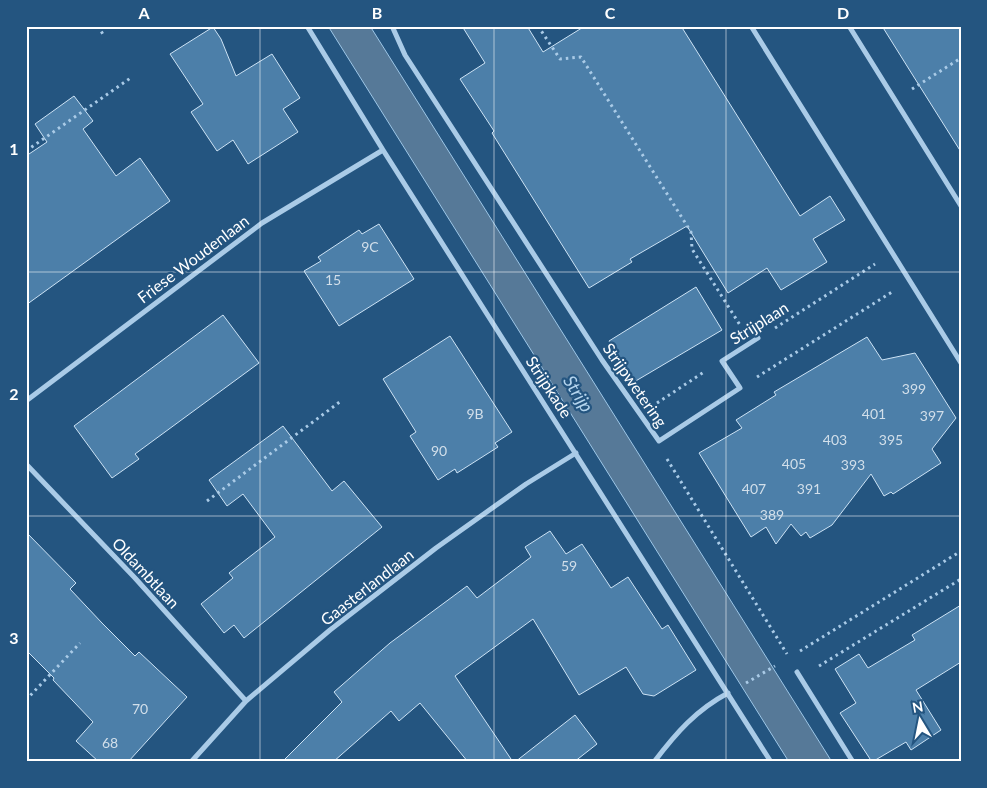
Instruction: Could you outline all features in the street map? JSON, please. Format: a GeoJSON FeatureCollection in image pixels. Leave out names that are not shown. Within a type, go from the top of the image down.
{"type":"FeatureCollection","features":[{"type":"Feature","properties":{"kind":"street","name":"Strijpkade"},"geometry":{"type":"LineString","coordinates":[[307,26],[383,150],[771,762]]}},
{"type":"Feature","properties":{"kind":"street"},"geometry":{"type":"LineString","coordinates":[[751,26],[961,363]]}},
{"type":"Feature","properties":{"kind":"street"},"geometry":{"type":"LineString","coordinates":[[848,26],[961,206]]}},
{"type":"Feature","properties":{"kind":"street","name":"Strijpwetering"},"geometry":{"type":"LineString","coordinates":[[393,27],[411,63],[602,360],[659,441]]}},
{"type":"Feature","properties":{"kind":"street","name":"Friese Woudenlaan"},"geometry":{"type":"LineString","coordinates":[[26,401],[262,223],[383,150]]}},
{"type":"Feature","properties":{"kind":"street","name":"Strijplaan"},"geometry":{"type":"LineString","coordinates":[[722,361],[758,338]]}},
{"type":"Feature","properties":{"kind":"street"},"geometry":{"type":"LineString","coordinates":[[659,441],[740,388],[722,361]]}},
{"type":"Feature","properties":{"kind":"street","name":"Gaasterlandlaan"},"geometry":{"type":"LineString","coordinates":[[191,762],[246,701],[330,630],[436,548],[526,484],[576,453]]}},
{"type":"Feature","properties":{"kind":"street","name":"Oldambtlaan"},"geometry":{"type":"LineString","coordinates":[[28,468],[135,578],[246,701]]}},
{"type":"Feature","properties":{"kind":"street"},"geometry":{"type":"LineString","coordinates":[[797,672],[853,762]]}},
{"type":"Feature","properties":{"kind":"street"},"geometry":{"type":"LineString","coordinates":[[654,762],[694,715],[728,693]]}},
{"type":"Feature","properties":{"kind":"path"},"geometry":{"type":"LineString","coordinates":[[98,26],[104,36]]}},
{"type":"Feature","properties":{"kind":"path"},"geometry":{"type":"LineString","coordinates":[[538,26],[560,59],[581,57],[690,232],[692,249],[750,343]]}},
{"type":"Feature","properties":{"kind":"path"},"geometry":{"type":"LineString","coordinates":[[894,100],[961,58]]}},
{"type":"Feature","properties":{"kind":"path"},"geometry":{"type":"LineString","coordinates":[[26,151],[132,77]]}},
{"type":"Feature","properties":{"kind":"path","name":"Strijplaan"},"geometry":{"type":"LineString","coordinates":[[758,338],[892,253]]}},
{"type":"Feature","properties":{"kind":"path"},"geometry":{"type":"LineString","coordinates":[[740,388],[910,281]]}},
{"type":"Feature","properties":{"kind":"path","name":"Strijplaan"},"geometry":{"type":"LineString","coordinates":[[639,414],[722,361]]}},
{"type":"Feature","properties":{"kind":"path"},"geometry":{"type":"LineString","coordinates":[[207,501],[341,401]]}},
{"type":"Feature","properties":{"kind":"path","name":"Strijpwetering"},"geometry":{"type":"LineString","coordinates":[[659,441],[668,461],[797,672]]}},
{"type":"Feature","properties":{"kind":"path"},"geometry":{"type":"LineString","coordinates":[[738,687],[789,658],[961,551]]}},
{"type":"Feature","properties":{"kind":"path"},"geometry":{"type":"LineString","coordinates":[[800,678],[961,579]]}},
{"type":"Feature","properties":{"kind":"path"},"geometry":{"type":"LineString","coordinates":[[26,700],[80,643]]}},
{"type":"Feature","properties":{"kind":"water","name":"Strijp"},"geometry":{"type":"Polygon","coordinates":[[[328,26],[370,26],[832,762],[789,762],[328,26]]]}},
{"type":"Feature","properties":{"kind":"building"},"geometry":{"type":"Polygon","coordinates":[[[462,26],[527,26],[543,52],[585,26],[681,26],[800,216],[830,196],[845,220],[813,239],[827,262],[781,290],[767,268],[728,293],[687,226],[630,259],[632,262],[589,288],[492,133],[494,131],[460,79],[485,63],[462,26]]]}},
{"type":"Feature","properties":{"kind":"building"},"geometry":{"type":"Polygon","coordinates":[[[882,26],[961,26],[961,152],[907,66],[882,26]]]}},
{"type":"Feature","properties":{"kind":"building"},"geometry":{"type":"Polygon","coordinates":[[[213,27],[221,39],[236,76],[272,54],[300,98],[283,109],[298,132],[248,164],[233,140],[217,151],[191,112],[203,104],[170,54],[213,27]]]}},
{"type":"Feature","properties":{"kind":"building"},"geometry":{"type":"Polygon","coordinates":[[[74,96],[93,121],[83,129],[116,176],[140,158],[170,201],[26,305],[26,156],[47,142],[35,124],[74,96]]]}},
{"type":"Feature","properties":{"kind":"building"},"geometry":{"type":"Polygon","coordinates":[[[379,224],[414,279],[339,326],[304,271],[321,261],[318,257],[359,230],[362,234],[379,224]]]}},
{"type":"Feature","properties":{"kind":"building"},"geometry":{"type":"Polygon","coordinates":[[[696,287],[722,330],[634,382],[609,341],[696,287]]]}},
{"type":"Feature","properties":{"kind":"building"},"geometry":{"type":"Polygon","coordinates":[[[223,315],[259,363],[135,454],[139,459],[112,478],[74,426],[223,315]]]}},
{"type":"Feature","properties":{"kind":"building"},"geometry":{"type":"Polygon","coordinates":[[[450,336],[512,432],[495,443],[498,447],[457,473],[455,469],[438,480],[410,436],[416,432],[383,379],[450,336]]]}},
{"type":"Feature","properties":{"kind":"building"},"geometry":{"type":"Polygon","coordinates":[[[867,337],[882,360],[915,353],[956,418],[932,449],[941,463],[893,494],[891,492],[884,496],[871,474],[832,525],[810,538],[806,532],[801,536],[791,524],[776,544],[766,527],[751,537],[699,453],[742,428],[736,420],[776,395],[774,392],[867,337]]]}},
{"type":"Feature","properties":{"kind":"building"},"geometry":{"type":"Polygon","coordinates":[[[283,426],[332,491],[344,481],[382,527],[244,638],[234,625],[224,633],[201,604],[233,578],[229,573],[275,537],[243,494],[227,506],[209,480],[283,426]]]}},
{"type":"Feature","properties":{"kind":"building"},"geometry":{"type":"Polygon","coordinates":[[[550,531],[566,554],[582,544],[611,588],[628,577],[662,629],[668,625],[696,670],[654,696],[643,694],[626,667],[579,695],[533,619],[455,676],[513,762],[468,762],[420,703],[399,721],[391,711],[333,762],[282,762],[342,702],[334,692],[390,643],[467,586],[477,598],[531,557],[525,547],[550,531]]]}},
{"type":"Feature","properties":{"kind":"building"},"geometry":{"type":"Polygon","coordinates":[[[26,532],[76,583],[70,589],[102,623],[135,656],[139,652],[187,697],[128,762],[99,762],[76,741],[93,722],[26,650],[26,532]]]}},
{"type":"Feature","properties":{"kind":"building"},"geometry":{"type":"Polygon","coordinates":[[[961,605],[961,662],[916,690],[941,730],[911,750],[906,742],[872,762],[840,713],[856,703],[835,669],[859,654],[868,668],[915,640],[912,635],[961,605]]]}},
{"type":"Feature","properties":{"kind":"building"},"geometry":{"type":"Polygon","coordinates":[[[575,715],[597,744],[574,762],[515,762],[575,715]]]}}]}
